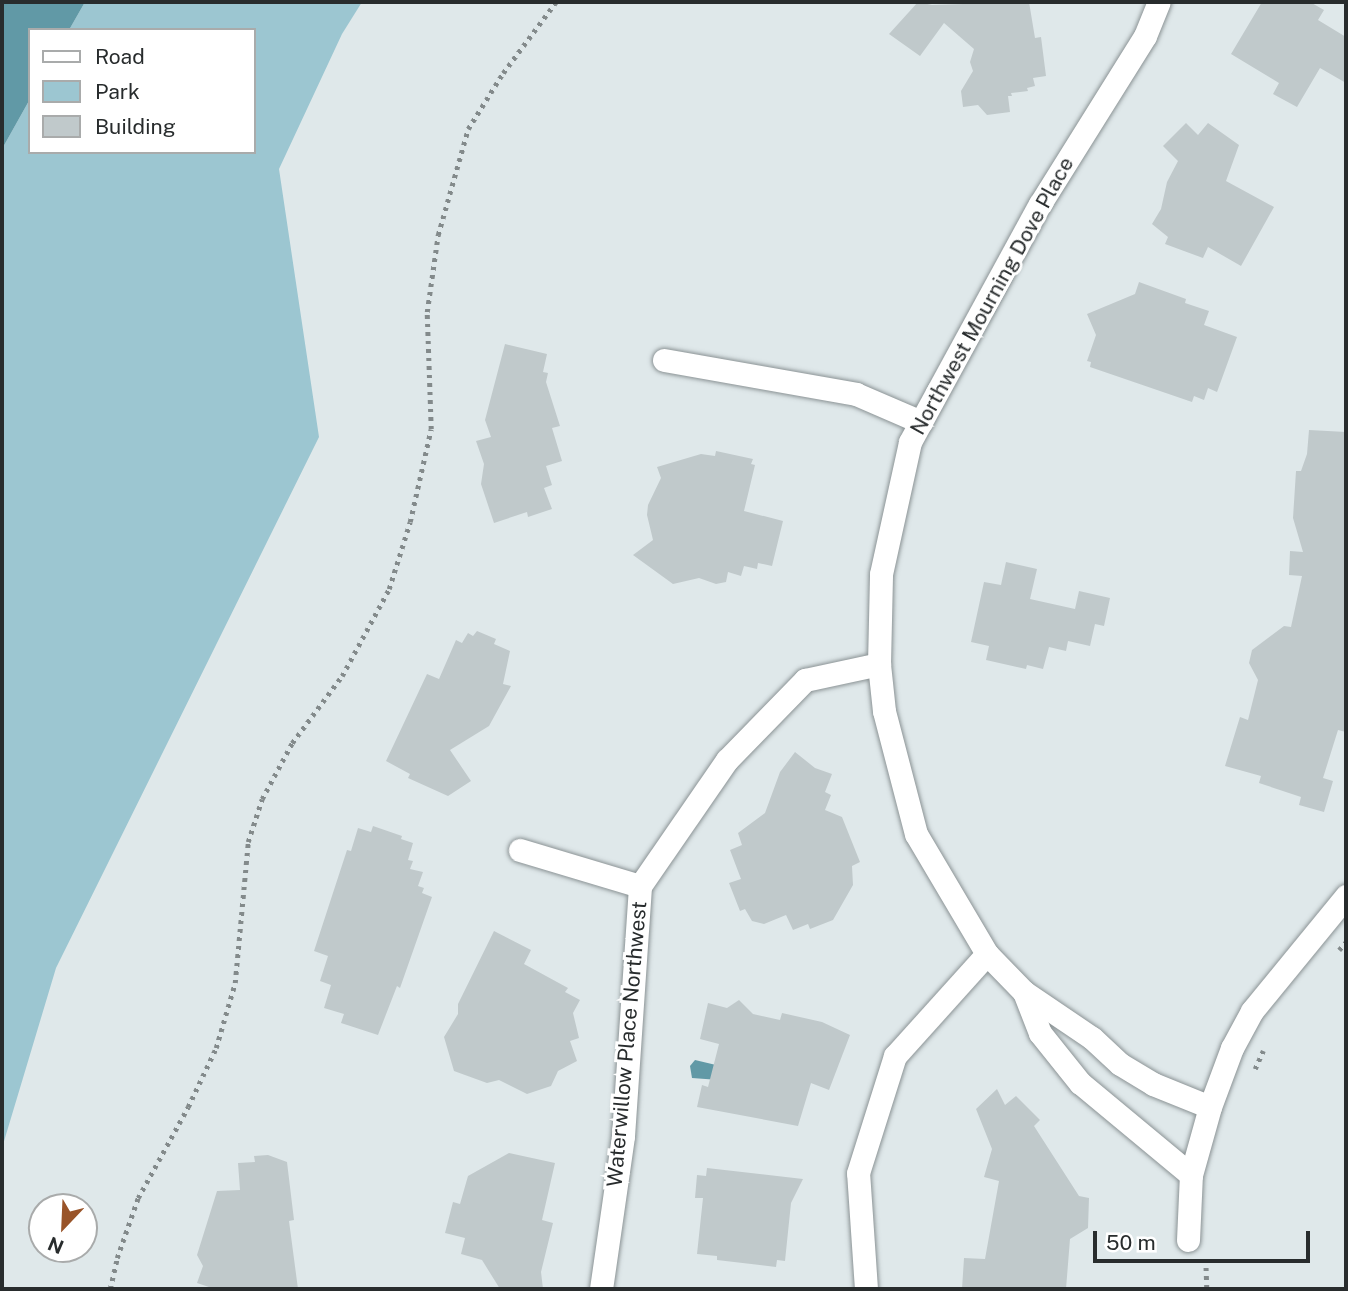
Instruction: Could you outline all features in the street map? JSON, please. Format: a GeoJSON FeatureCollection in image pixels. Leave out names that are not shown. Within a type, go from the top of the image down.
{"type":"FeatureCollection","features":[{"type":"Feature","properties":{"kind":"street","name":"Northwest Mourning Dove Place"},"geometry":{"type":"LineString","coordinates":[[1159,2],[1145,36],[1040,204],[910,442],[881,574],[879,664],[884,711],[916,834],[987,954],[1024,992],[1092,1038],[1120,1064],[1153,1084],[1210,1107]]}},
{"type":"Feature","properties":{"kind":"street"},"geometry":{"type":"LineString","coordinates":[[664,360],[856,394],[921,422]]}},
{"type":"Feature","properties":{"kind":"street","name":"Waterwillow Place Northwest"},"geometry":{"type":"LineString","coordinates":[[601,1289],[622,1136],[640,886],[727,760],[805,680],[879,664]]}},
{"type":"Feature","properties":{"kind":"street"},"geometry":{"type":"LineString","coordinates":[[520,850],[640,886]]}},
{"type":"Feature","properties":{"kind":"street"},"geometry":{"type":"LineString","coordinates":[[1197,1245],[1191,1175],[1210,1107],[1232,1048],[1252,1011],[1346,896]]}},
{"type":"Feature","properties":{"kind":"street"},"geometry":{"type":"LineString","coordinates":[[866,1289],[858,1173],[895,1056],[987,954]]}},
{"type":"Feature","properties":{"kind":"street","name":"Northwest Mourning Dove Place"},"geometry":{"type":"LineString","coordinates":[[1024,992],[1040,1033],[1080,1083],[1191,1175]]}},
{"type":"Feature","properties":{"kind":"path"},"geometry":{"type":"LineString","coordinates":[[110,1289],[117,1258],[138,1198],[188,1107],[216,1048],[235,983],[248,842],[262,800],[292,743],[342,676],[389,589],[410,522],[431,429],[427,312],[436,248],[468,129],[503,73],[556,2]]}},
{"type":"Feature","properties":{"kind":"path"},"geometry":{"type":"LineString","coordinates":[[1336,952],[1346,942]]}},
{"type":"Feature","properties":{"kind":"path"},"geometry":{"type":"LineString","coordinates":[[1254,1070],[1264,1048]]}},
{"type":"Feature","properties":{"kind":"path"},"geometry":{"type":"LineString","coordinates":[[1197,1245],[1207,1289]]}},
{"type":"Feature","properties":{"kind":"green space"},"geometry":{"type":"Polygon","coordinates":[[[85,2],[362,2],[342,34],[279,169],[319,437],[56,968],[2,1148],[2,149],[28,103],[28,154],[256,154],[256,28],[70,28],[85,2]]]}},
{"type":"Feature","properties":{"kind":"shaded area"},"geometry":{"type":"Polygon","coordinates":[[[2,2],[85,2],[70,28],[28,28],[28,103],[2,149],[2,2]]]}},
{"type":"Feature","properties":{"kind":"shaded area"},"geometry":{"type":"Polygon","coordinates":[[[695,1060],[716,1065],[719,1080],[692,1078],[690,1066],[695,1060]]]}},
{"type":"Feature","properties":{"kind":"building"},"geometry":{"type":"Polygon","coordinates":[[[918,2],[932,5],[1029,2],[1035,38],[1041,37],[1046,76],[1033,78],[1035,86],[1027,88],[1028,91],[1011,93],[1012,96],[1008,96],[1010,112],[987,115],[978,105],[963,107],[961,91],[973,71],[970,62],[974,49],[944,23],[920,56],[889,34],[918,2]]]}},
{"type":"Feature","properties":{"kind":"building"},"geometry":{"type":"Polygon","coordinates":[[[1262,2],[1310,2],[1324,10],[1318,20],[1346,37],[1346,83],[1320,68],[1297,107],[1273,94],[1279,83],[1231,54],[1262,2]]]}},
{"type":"Feature","properties":{"kind":"building"},"geometry":{"type":"Polygon","coordinates":[[[1186,123],[1198,135],[1208,123],[1239,145],[1226,181],[1274,207],[1241,266],[1208,247],[1203,258],[1165,244],[1168,237],[1152,224],[1161,209],[1167,182],[1178,161],[1163,146],[1186,123]]]}},
{"type":"Feature","properties":{"kind":"building"},"geometry":{"type":"Polygon","coordinates":[[[1139,282],[1186,299],[1185,303],[1209,311],[1204,325],[1237,337],[1217,392],[1208,388],[1204,400],[1194,396],[1192,402],[1090,367],[1091,362],[1087,361],[1096,335],[1087,314],[1135,294],[1139,282]]]}},
{"type":"Feature","properties":{"kind":"building"},"geometry":{"type":"Polygon","coordinates":[[[505,344],[547,354],[543,372],[548,373],[546,382],[560,426],[552,428],[562,461],[546,466],[552,485],[544,488],[552,509],[528,517],[527,512],[494,523],[481,484],[484,464],[476,441],[491,437],[485,420],[505,344]]]}},
{"type":"Feature","properties":{"kind":"building"},"geometry":{"type":"Polygon","coordinates":[[[1309,430],[1346,432],[1346,732],[1338,730],[1323,778],[1333,781],[1324,812],[1299,805],[1301,797],[1259,783],[1261,776],[1225,766],[1240,717],[1248,720],[1258,680],[1249,663],[1252,650],[1284,626],[1291,627],[1302,576],[1289,575],[1290,551],[1303,552],[1293,518],[1296,471],[1301,471],[1307,454],[1309,430]]]}},
{"type":"Feature","properties":{"kind":"building"},"geometry":{"type":"Polygon","coordinates":[[[716,451],[753,459],[751,464],[755,465],[744,511],[783,521],[772,566],[758,563],[757,569],[744,566],[741,576],[728,572],[726,582],[716,584],[699,578],[673,584],[633,555],[653,540],[647,515],[648,505],[661,478],[657,467],[701,454],[715,456],[716,451]]]}},
{"type":"Feature","properties":{"kind":"building"},"geometry":{"type":"Polygon","coordinates":[[[1006,562],[1037,569],[1030,599],[1075,609],[1079,591],[1110,598],[1104,626],[1095,624],[1090,646],[1068,641],[1066,651],[1049,647],[1043,669],[1027,665],[1026,669],[986,660],[989,646],[971,642],[984,582],[1001,585],[1006,562]]]}},
{"type":"Feature","properties":{"kind":"building"},"geometry":{"type":"Polygon","coordinates":[[[477,631],[496,639],[494,644],[510,651],[503,684],[511,686],[489,726],[450,750],[471,781],[448,796],[408,778],[410,774],[386,761],[427,674],[439,679],[456,640],[462,643],[468,633],[473,636],[477,631]]]}},
{"type":"Feature","properties":{"kind":"building"},"geometry":{"type":"Polygon","coordinates":[[[795,752],[815,768],[832,774],[825,792],[831,795],[825,810],[842,817],[860,862],[852,866],[853,885],[833,920],[810,929],[808,924],[793,930],[786,915],[764,924],[752,921],[745,909],[740,911],[729,883],[741,879],[730,850],[742,845],[738,833],[765,813],[780,772],[795,752]]]}},
{"type":"Feature","properties":{"kind":"building"},"geometry":{"type":"Polygon","coordinates":[[[373,826],[402,836],[401,839],[413,843],[408,860],[413,861],[410,869],[423,872],[418,886],[424,888],[422,893],[432,897],[400,988],[397,986],[378,1035],[341,1023],[344,1014],[324,1008],[331,985],[320,981],[328,956],[314,951],[347,850],[351,851],[358,828],[371,832],[373,826]]]}},
{"type":"Feature","properties":{"kind":"building"},"geometry":{"type":"Polygon","coordinates":[[[494,931],[531,950],[524,964],[568,988],[565,992],[580,1000],[573,1013],[579,1038],[570,1041],[577,1061],[558,1071],[551,1086],[527,1094],[499,1080],[487,1083],[454,1071],[444,1037],[458,1014],[458,1004],[494,931]]]}},
{"type":"Feature","properties":{"kind":"building"},"geometry":{"type":"Polygon","coordinates":[[[739,1000],[753,1014],[780,1020],[782,1013],[822,1022],[850,1035],[829,1090],[811,1083],[798,1126],[697,1107],[702,1085],[708,1087],[719,1044],[700,1039],[708,1003],[727,1008],[739,1000]]]}},
{"type":"Feature","properties":{"kind":"building"},"geometry":{"type":"Polygon","coordinates":[[[997,1089],[1005,1105],[1016,1096],[1040,1120],[1034,1126],[1079,1196],[1089,1198],[1088,1228],[1070,1239],[1066,1289],[962,1289],[964,1258],[985,1259],[999,1181],[984,1177],[992,1149],[976,1109],[997,1089]]]}},
{"type":"Feature","properties":{"kind":"building"},"geometry":{"type":"Polygon","coordinates":[[[509,1153],[555,1163],[542,1220],[553,1223],[541,1272],[543,1289],[500,1289],[482,1260],[461,1254],[465,1238],[445,1233],[453,1202],[460,1204],[468,1176],[509,1153]]]}},
{"type":"Feature","properties":{"kind":"building"},"geometry":{"type":"Polygon","coordinates":[[[268,1155],[287,1162],[294,1220],[289,1221],[298,1289],[215,1289],[197,1283],[203,1266],[197,1255],[217,1191],[240,1190],[238,1163],[255,1162],[254,1156],[268,1155]]]}},
{"type":"Feature","properties":{"kind":"building"},"geometry":{"type":"Polygon","coordinates":[[[707,1168],[803,1179],[791,1203],[785,1261],[777,1260],[776,1267],[717,1260],[717,1256],[697,1254],[703,1198],[695,1198],[697,1175],[706,1176],[707,1168]]]}}]}
